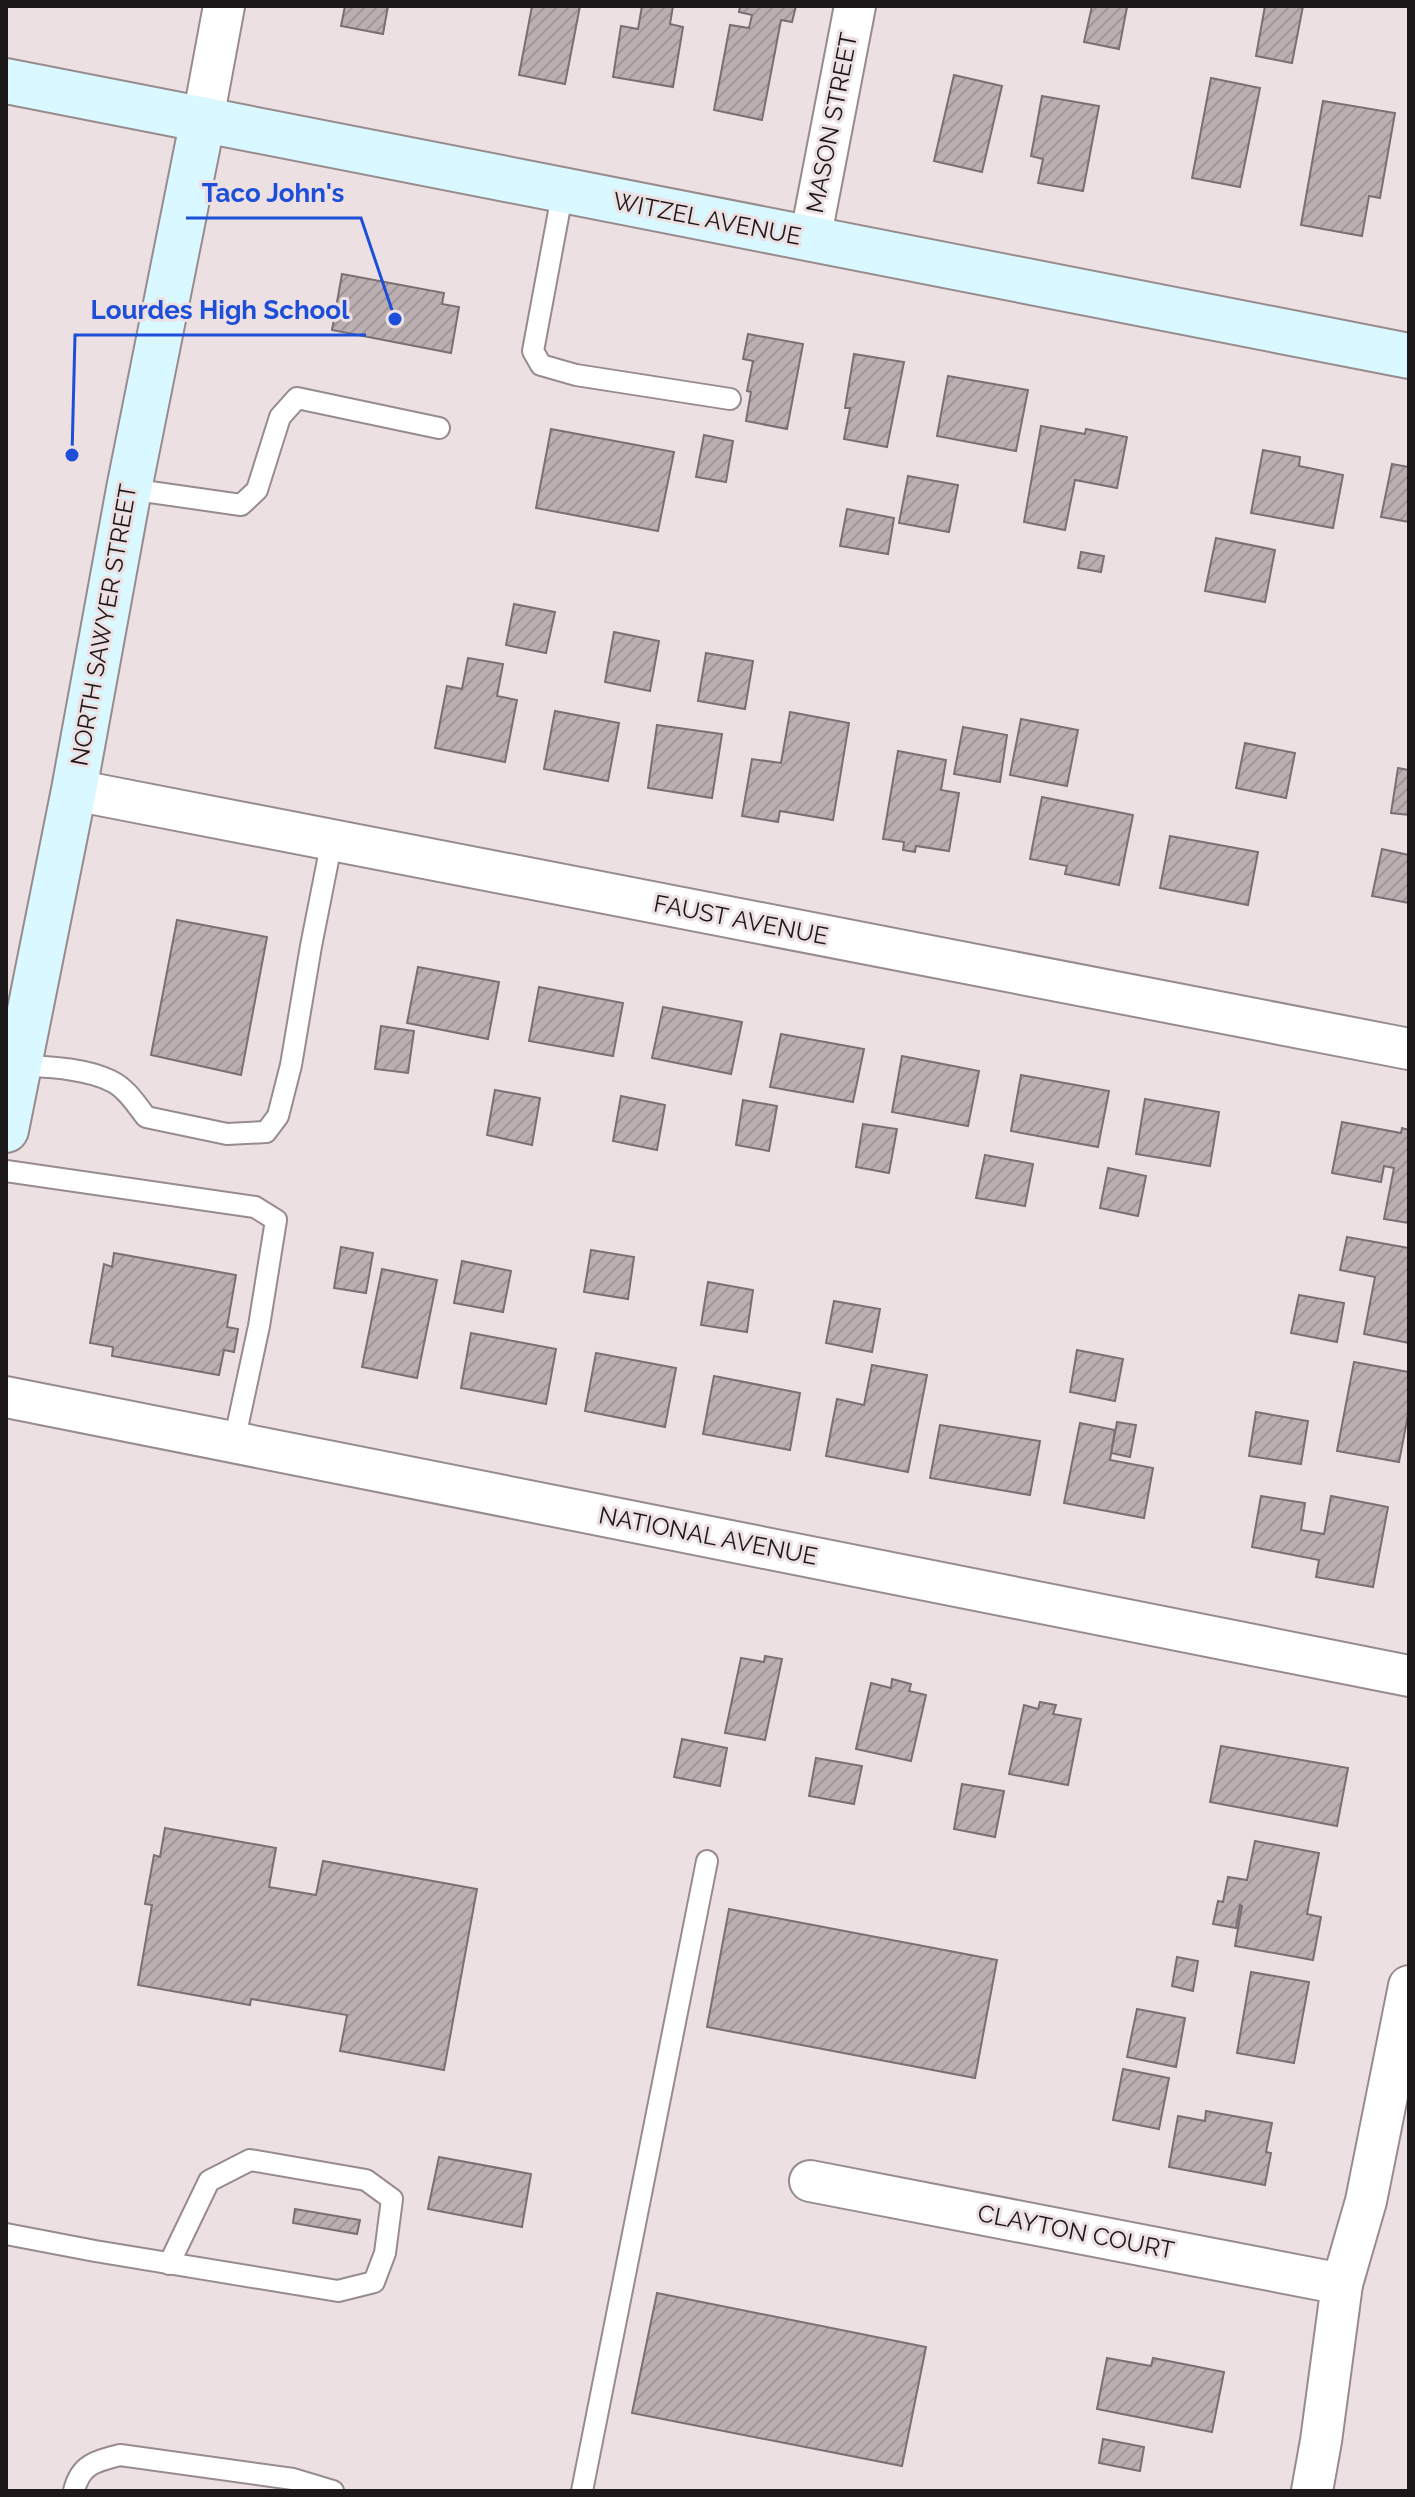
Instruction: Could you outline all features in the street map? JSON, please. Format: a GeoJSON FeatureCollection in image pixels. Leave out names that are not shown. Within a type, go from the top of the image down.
{"type":"FeatureCollection","features":[{"type":"Feature","properties":{"kind":"main road","name":"WITZEL AVENUE"},"geometry":{"type":"LineString","coordinates":[[6,81],[1409,356]]}},
{"type":"Feature","properties":{"kind":"main road","name":"NORTH SAWYER STREET"},"geometry":{"type":"LineString","coordinates":[[6,1130],[13,1079],[74,790],[129,489],[203,119]]}},
{"type":"Feature","properties":{"kind":"street"},"geometry":{"type":"LineString","coordinates":[[203,119],[224,6]]}},
{"type":"Feature","properties":{"kind":"street","name":"MASON STREET"},"geometry":{"type":"LineString","coordinates":[[810,240],[855,6]]}},
{"type":"Feature","properties":{"kind":"street","name":"FAUST AVENUE"},"geometry":{"type":"LineString","coordinates":[[74,790],[1409,1049]]}},
{"type":"Feature","properties":{"kind":"street","name":"NATIONAL AVENUE"},"geometry":{"type":"LineString","coordinates":[[6,1397],[1409,1676]]}},
{"type":"Feature","properties":{"kind":"street"},"geometry":{"type":"LineString","coordinates":[[1312,2491],[1342,2284],[1366,2201],[1409,1986]]}},
{"type":"Feature","properties":{"kind":"street","name":"CLAYTON COURT"},"geometry":{"type":"LineString","coordinates":[[810,2181],[1342,2284]]}},
{"type":"Feature","properties":{"kind":"lane"},"geometry":{"type":"LineString","coordinates":[[563,190],[533,351],[541,365],[576,375],[730,399]]}},
{"type":"Feature","properties":{"kind":"lane"},"geometry":{"type":"LineString","coordinates":[[129,489],[241,505],[257,490],[280,417],[297,398],[439,428]]}},
{"type":"Feature","properties":{"kind":"lane"},"geometry":{"type":"LineString","coordinates":[[13,1079],[69,1069],[112,1081],[130,1096],[146,1117],[227,1134],[266,1132],[278,1116],[291,1065],[332,840]]}},
{"type":"Feature","properties":{"kind":"lane"},"geometry":{"type":"LineString","coordinates":[[6,1171],[255,1207],[276,1220],[259,1326],[234,1442]]}},
{"type":"Feature","properties":{"kind":"lane"},"geometry":{"type":"LineString","coordinates":[[582,2491],[707,1861]]}},
{"type":"Feature","properties":{"kind":"lane"},"geometry":{"type":"LineString","coordinates":[[6,2234],[169,2264],[338,2291],[374,2282],[385,2253],[392,2199],[366,2180],[250,2160],[209,2181],[169,2264]]}},
{"type":"Feature","properties":{"kind":"lane"},"geometry":{"type":"LineString","coordinates":[[74,2491],[77,2478],[85,2468],[99,2460],[120,2455],[293,2479],[333,2491]]}},
{"type":"Feature","properties":{"kind":"building"},"geometry":{"type":"Polygon","coordinates":[[[345,6],[388,6],[383,34],[341,26],[345,6]]]}},
{"type":"Feature","properties":{"kind":"building"},"geometry":{"type":"Polygon","coordinates":[[[532,6],[580,6],[565,84],[519,75],[532,6]]]}},
{"type":"Feature","properties":{"kind":"building"},"geometry":{"type":"Polygon","coordinates":[[[642,6],[673,6],[670,24],[683,27],[673,87],[613,77],[621,26],[638,29],[642,6]]]}},
{"type":"Feature","properties":{"kind":"building"},"geometry":{"type":"Polygon","coordinates":[[[740,6],[796,6],[792,22],[781,20],[762,120],[714,110],[730,25],[749,28],[752,15],[739,12],[740,6]]]}},
{"type":"Feature","properties":{"kind":"building"},"geometry":{"type":"Polygon","coordinates":[[[1092,6],[1127,7],[1119,49],[1084,42],[1092,6]]]}},
{"type":"Feature","properties":{"kind":"building"},"geometry":{"type":"Polygon","coordinates":[[[1265,6],[1303,6],[1292,63],[1256,56],[1265,6]]]}},
{"type":"Feature","properties":{"kind":"building"},"geometry":{"type":"Polygon","coordinates":[[[954,75],[1002,86],[982,172],[934,161],[954,75]]]}},
{"type":"Feature","properties":{"kind":"building"},"geometry":{"type":"Polygon","coordinates":[[[1211,78],[1260,88],[1240,187],[1192,178],[1211,78]]]}},
{"type":"Feature","properties":{"kind":"building"},"geometry":{"type":"Polygon","coordinates":[[[1042,96],[1099,106],[1083,191],[1038,183],[1043,159],[1031,156],[1042,96]]]}},
{"type":"Feature","properties":{"kind":"building"},"geometry":{"type":"Polygon","coordinates":[[[1323,101],[1395,113],[1380,198],[1369,196],[1362,236],[1301,225],[1323,101]]]}},
{"type":"Feature","properties":{"kind":"building"},"geometry":{"type":"Polygon","coordinates":[[[342,274],[444,293],[442,304],[459,307],[451,353],[332,330],[342,274]]]}},
{"type":"Feature","properties":{"kind":"building"},"geometry":{"type":"Polygon","coordinates":[[[748,334],[803,344],[787,429],[746,421],[751,392],[747,391],[753,361],[743,359],[748,334]]]}},
{"type":"Feature","properties":{"kind":"building"},"geometry":{"type":"Polygon","coordinates":[[[854,354],[904,362],[887,447],[844,439],[850,408],[845,408],[854,354]]]}},
{"type":"Feature","properties":{"kind":"building"},"geometry":{"type":"Polygon","coordinates":[[[948,376],[1028,390],[1016,451],[937,436],[948,376]]]}},
{"type":"Feature","properties":{"kind":"building"},"geometry":{"type":"Polygon","coordinates":[[[1041,426],[1085,434],[1086,429],[1127,437],[1117,488],[1075,480],[1065,530],[1024,522],[1041,426]]]}},
{"type":"Feature","properties":{"kind":"building"},"geometry":{"type":"Polygon","coordinates":[[[551,429],[674,452],[658,531],[536,508],[551,429]]]}},
{"type":"Feature","properties":{"kind":"building"},"geometry":{"type":"Polygon","coordinates":[[[704,435],[733,441],[726,482],[696,477],[704,435]]]}},
{"type":"Feature","properties":{"kind":"building"},"geometry":{"type":"Polygon","coordinates":[[[1263,450],[1300,457],[1299,466],[1343,475],[1333,528],[1251,513],[1263,450]]]}},
{"type":"Feature","properties":{"kind":"building"},"geometry":{"type":"Polygon","coordinates":[[[1392,464],[1409,467],[1409,522],[1381,517],[1392,464]]]}},
{"type":"Feature","properties":{"kind":"building"},"geometry":{"type":"Polygon","coordinates":[[[908,476],[958,485],[949,532],[899,523],[908,476]]]}},
{"type":"Feature","properties":{"kind":"building"},"geometry":{"type":"Polygon","coordinates":[[[847,509],[894,518],[888,554],[840,546],[847,509]]]}},
{"type":"Feature","properties":{"kind":"building"},"geometry":{"type":"Polygon","coordinates":[[[1216,538],[1275,550],[1265,602],[1205,591],[1216,538]]]}},
{"type":"Feature","properties":{"kind":"building"},"geometry":{"type":"Polygon","coordinates":[[[1081,552],[1104,556],[1101,572],[1078,568],[1081,552]]]}},
{"type":"Feature","properties":{"kind":"building"},"geometry":{"type":"Polygon","coordinates":[[[514,604],[555,612],[546,653],[506,645],[514,604]]]}},
{"type":"Feature","properties":{"kind":"building"},"geometry":{"type":"Polygon","coordinates":[[[614,632],[659,641],[650,691],[605,682],[614,632]]]}},
{"type":"Feature","properties":{"kind":"building"},"geometry":{"type":"Polygon","coordinates":[[[706,653],[753,661],[745,709],[698,701],[706,653]]]}},
{"type":"Feature","properties":{"kind":"building"},"geometry":{"type":"Polygon","coordinates":[[[468,658],[503,664],[497,696],[517,700],[505,762],[435,748],[447,686],[462,689],[468,658]]]}},
{"type":"Feature","properties":{"kind":"building"},"geometry":{"type":"Polygon","coordinates":[[[555,711],[619,723],[608,781],[544,769],[555,711]]]}},
{"type":"Feature","properties":{"kind":"building"},"geometry":{"type":"Polygon","coordinates":[[[790,712],[849,723],[833,820],[780,811],[778,822],[742,816],[752,759],[781,763],[790,712]]]}},
{"type":"Feature","properties":{"kind":"building"},"geometry":{"type":"Polygon","coordinates":[[[1021,719],[1078,730],[1067,786],[1010,775],[1021,719]]]}},
{"type":"Feature","properties":{"kind":"building"},"geometry":{"type":"Polygon","coordinates":[[[657,725],[722,734],[712,798],[648,788],[657,725]]]}},
{"type":"Feature","properties":{"kind":"building"},"geometry":{"type":"Polygon","coordinates":[[[963,727],[1007,735],[1000,782],[954,774],[963,727]]]}},
{"type":"Feature","properties":{"kind":"building"},"geometry":{"type":"Polygon","coordinates":[[[1245,743],[1295,753],[1286,798],[1236,788],[1245,743]]]}},
{"type":"Feature","properties":{"kind":"building"},"geometry":{"type":"Polygon","coordinates":[[[898,751],[946,760],[941,790],[959,793],[949,851],[916,846],[915,852],[903,850],[904,842],[883,839],[898,751]]]}},
{"type":"Feature","properties":{"kind":"building"},"geometry":{"type":"Polygon","coordinates":[[[1398,768],[1409,770],[1409,815],[1391,813],[1398,768]]]}},
{"type":"Feature","properties":{"kind":"building"},"geometry":{"type":"Polygon","coordinates":[[[1042,797],[1133,815],[1119,885],[1065,874],[1067,866],[1030,859],[1042,797]]]}},
{"type":"Feature","properties":{"kind":"building"},"geometry":{"type":"Polygon","coordinates":[[[1170,836],[1258,852],[1248,905],[1160,888],[1170,836]]]}},
{"type":"Feature","properties":{"kind":"building"},"geometry":{"type":"Polygon","coordinates":[[[1382,849],[1409,855],[1409,903],[1372,896],[1382,849]]]}},
{"type":"Feature","properties":{"kind":"building"},"geometry":{"type":"Polygon","coordinates":[[[177,920],[267,937],[241,1075],[151,1055],[177,920]]]}},
{"type":"Feature","properties":{"kind":"building"},"geometry":{"type":"Polygon","coordinates":[[[418,967],[499,982],[488,1039],[407,1023],[418,967]]]}},
{"type":"Feature","properties":{"kind":"building"},"geometry":{"type":"Polygon","coordinates":[[[539,987],[623,1003],[613,1056],[529,1041],[539,987]]]}},
{"type":"Feature","properties":{"kind":"building"},"geometry":{"type":"Polygon","coordinates":[[[663,1007],[742,1022],[731,1074],[652,1058],[663,1007]]]}},
{"type":"Feature","properties":{"kind":"building"},"geometry":{"type":"Polygon","coordinates":[[[381,1026],[414,1031],[408,1073],[375,1069],[381,1026]]]}},
{"type":"Feature","properties":{"kind":"building"},"geometry":{"type":"Polygon","coordinates":[[[781,1034],[864,1049],[853,1102],[770,1087],[781,1034]]]}},
{"type":"Feature","properties":{"kind":"building"},"geometry":{"type":"Polygon","coordinates":[[[902,1056],[979,1071],[968,1126],[892,1112],[902,1056]]]}},
{"type":"Feature","properties":{"kind":"building"},"geometry":{"type":"Polygon","coordinates":[[[1021,1075],[1109,1091],[1098,1147],[1011,1131],[1021,1075]]]}},
{"type":"Feature","properties":{"kind":"building"},"geometry":{"type":"Polygon","coordinates":[[[495,1090],[540,1098],[532,1145],[487,1135],[495,1090]]]}},
{"type":"Feature","properties":{"kind":"building"},"geometry":{"type":"Polygon","coordinates":[[[621,1096],[665,1105],[657,1150],[613,1141],[621,1096]]]}},
{"type":"Feature","properties":{"kind":"building"},"geometry":{"type":"Polygon","coordinates":[[[1145,1099],[1219,1112],[1210,1166],[1136,1154],[1145,1099]]]}},
{"type":"Feature","properties":{"kind":"building"},"geometry":{"type":"Polygon","coordinates":[[[743,1100],[777,1106],[769,1151],[736,1145],[743,1100]]]}},
{"type":"Feature","properties":{"kind":"building"},"geometry":{"type":"Polygon","coordinates":[[[1342,1122],[1401,1133],[1402,1128],[1409,1130],[1409,1223],[1384,1219],[1394,1168],[1384,1166],[1381,1182],[1332,1173],[1342,1122]]]}},
{"type":"Feature","properties":{"kind":"building"},"geometry":{"type":"Polygon","coordinates":[[[863,1124],[897,1129],[889,1173],[856,1167],[863,1124]]]}},
{"type":"Feature","properties":{"kind":"building"},"geometry":{"type":"Polygon","coordinates":[[[985,1155],[1033,1164],[1025,1206],[976,1198],[985,1155]]]}},
{"type":"Feature","properties":{"kind":"building"},"geometry":{"type":"Polygon","coordinates":[[[1108,1168],[1146,1176],[1138,1216],[1100,1208],[1108,1168]]]}},
{"type":"Feature","properties":{"kind":"building"},"geometry":{"type":"Polygon","coordinates":[[[1347,1237],[1409,1248],[1409,1343],[1364,1334],[1375,1277],[1340,1270],[1347,1237]]]}},
{"type":"Feature","properties":{"kind":"building"},"geometry":{"type":"Polygon","coordinates":[[[341,1247],[373,1253],[366,1293],[334,1288],[341,1247]]]}},
{"type":"Feature","properties":{"kind":"building"},"geometry":{"type":"Polygon","coordinates":[[[591,1250],[634,1257],[628,1299],[584,1292],[591,1250]]]}},
{"type":"Feature","properties":{"kind":"building"},"geometry":{"type":"Polygon","coordinates":[[[114,1253],[236,1275],[227,1327],[238,1329],[234,1352],[224,1350],[219,1375],[112,1356],[113,1347],[90,1343],[104,1264],[112,1267],[114,1253]]]}},
{"type":"Feature","properties":{"kind":"building"},"geometry":{"type":"Polygon","coordinates":[[[462,1261],[511,1271],[503,1312],[454,1303],[462,1261]]]}},
{"type":"Feature","properties":{"kind":"building"},"geometry":{"type":"Polygon","coordinates":[[[382,1269],[437,1280],[417,1378],[362,1367],[382,1269]]]}},
{"type":"Feature","properties":{"kind":"building"},"geometry":{"type":"Polygon","coordinates":[[[708,1282],[753,1290],[747,1332],[701,1325],[708,1282]]]}},
{"type":"Feature","properties":{"kind":"building"},"geometry":{"type":"Polygon","coordinates":[[[1299,1295],[1344,1303],[1337,1342],[1291,1333],[1299,1295]]]}},
{"type":"Feature","properties":{"kind":"building"},"geometry":{"type":"Polygon","coordinates":[[[834,1301],[880,1309],[872,1352],[826,1343],[834,1301]]]}},
{"type":"Feature","properties":{"kind":"building"},"geometry":{"type":"Polygon","coordinates":[[[471,1333],[556,1349],[546,1404],[461,1388],[471,1333]]]}},
{"type":"Feature","properties":{"kind":"building"},"geometry":{"type":"Polygon","coordinates":[[[1077,1350],[1123,1359],[1115,1401],[1070,1392],[1077,1350]]]}},
{"type":"Feature","properties":{"kind":"building"},"geometry":{"type":"Polygon","coordinates":[[[596,1353],[676,1368],[665,1427],[585,1411],[596,1353]]]}},
{"type":"Feature","properties":{"kind":"building"},"geometry":{"type":"Polygon","coordinates":[[[1354,1362],[1409,1372],[1409,1410],[1399,1462],[1337,1451],[1354,1362]]]}},
{"type":"Feature","properties":{"kind":"building"},"geometry":{"type":"Polygon","coordinates":[[[872,1365],[927,1375],[908,1472],[826,1456],[837,1399],[864,1405],[872,1365]]]}},
{"type":"Feature","properties":{"kind":"building"},"geometry":{"type":"Polygon","coordinates":[[[714,1376],[800,1393],[790,1450],[703,1434],[714,1376]]]}},
{"type":"Feature","properties":{"kind":"building"},"geometry":{"type":"Polygon","coordinates":[[[1256,1412],[1308,1421],[1301,1464],[1249,1456],[1256,1412]]]}},
{"type":"Feature","properties":{"kind":"building"},"geometry":{"type":"Polygon","coordinates":[[[1117,1422],[1136,1425],[1130,1457],[1111,1453],[1117,1422]]]}},
{"type":"Feature","properties":{"kind":"building"},"geometry":{"type":"Polygon","coordinates":[[[1080,1423],[1115,1430],[1110,1460],[1153,1468],[1144,1518],[1064,1503],[1080,1423]]]}},
{"type":"Feature","properties":{"kind":"building"},"geometry":{"type":"Polygon","coordinates":[[[940,1425],[1040,1441],[1030,1495],[930,1478],[940,1425]]]}},
{"type":"Feature","properties":{"kind":"building"},"geometry":{"type":"Polygon","coordinates":[[[1261,1496],[1305,1503],[1301,1530],[1324,1534],[1331,1496],[1388,1507],[1373,1587],[1316,1577],[1319,1560],[1252,1547],[1261,1496]]]}},
{"type":"Feature","properties":{"kind":"building"},"geometry":{"type":"Polygon","coordinates":[[[765,1656],[782,1659],[765,1740],[725,1733],[741,1658],[764,1662],[765,1656]]]}},
{"type":"Feature","properties":{"kind":"building"},"geometry":{"type":"Polygon","coordinates":[[[892,1679],[911,1684],[909,1691],[926,1695],[911,1761],[856,1749],[871,1683],[891,1688],[892,1679]]]}},
{"type":"Feature","properties":{"kind":"building"},"geometry":{"type":"Polygon","coordinates":[[[1040,1702],[1056,1705],[1053,1714],[1081,1719],[1068,1785],[1009,1774],[1024,1705],[1038,1709],[1040,1702]]]}},
{"type":"Feature","properties":{"kind":"building"},"geometry":{"type":"Polygon","coordinates":[[[682,1739],[727,1748],[720,1786],[674,1777],[682,1739]]]}},
{"type":"Feature","properties":{"kind":"building"},"geometry":{"type":"Polygon","coordinates":[[[1221,1746],[1348,1768],[1337,1826],[1210,1802],[1221,1746]]]}},
{"type":"Feature","properties":{"kind":"building"},"geometry":{"type":"Polygon","coordinates":[[[816,1758],[862,1766],[854,1804],[809,1796],[816,1758]]]}},
{"type":"Feature","properties":{"kind":"building"},"geometry":{"type":"Polygon","coordinates":[[[962,1784],[1004,1791],[995,1837],[954,1829],[962,1784]]]}},
{"type":"Feature","properties":{"kind":"building"},"geometry":{"type":"Polygon","coordinates":[[[165,1828],[276,1848],[269,1887],[316,1895],[323,1861],[477,1889],[444,2070],[340,2051],[347,2015],[251,1999],[250,2005],[138,1985],[152,1905],[145,1904],[154,1855],[160,1857],[165,1828]]]}},
{"type":"Feature","properties":{"kind":"building"},"geometry":{"type":"Polygon","coordinates":[[[1255,1841],[1319,1853],[1307,1914],[1321,1917],[1313,1960],[1235,1946],[1240,1905],[1236,1928],[1213,1924],[1218,1901],[1223,1902],[1228,1877],[1247,1880],[1255,1841]]]}},
{"type":"Feature","properties":{"kind":"building"},"geometry":{"type":"Polygon","coordinates":[[[729,1909],[997,1960],[975,2078],[707,2027],[729,1909]]]}},
{"type":"Feature","properties":{"kind":"building"},"geometry":{"type":"Polygon","coordinates":[[[1177,1957],[1198,1961],[1193,1991],[1172,1986],[1177,1957]]]}},
{"type":"Feature","properties":{"kind":"building"},"geometry":{"type":"Polygon","coordinates":[[[1251,1972],[1309,1982],[1294,2063],[1237,2053],[1251,1972]]]}},
{"type":"Feature","properties":{"kind":"building"},"geometry":{"type":"Polygon","coordinates":[[[1137,2009],[1185,2018],[1176,2067],[1127,2057],[1137,2009]]]}},
{"type":"Feature","properties":{"kind":"building"},"geometry":{"type":"Polygon","coordinates":[[[1123,2069],[1169,2078],[1159,2129],[1113,2120],[1123,2069]]]}},
{"type":"Feature","properties":{"kind":"building"},"geometry":{"type":"Polygon","coordinates":[[[1206,2111],[1272,2123],[1266,2152],[1271,2153],[1265,2185],[1169,2167],[1178,2116],[1205,2121],[1206,2111]]]}},
{"type":"Feature","properties":{"kind":"building"},"geometry":{"type":"Polygon","coordinates":[[[439,2157],[531,2174],[522,2227],[428,2209],[439,2157]]]}},
{"type":"Feature","properties":{"kind":"building"},"geometry":{"type":"Polygon","coordinates":[[[295,2209],[360,2220],[357,2234],[293,2223],[295,2209]]]}},
{"type":"Feature","properties":{"kind":"building"},"geometry":{"type":"Polygon","coordinates":[[[657,2293],[926,2347],[902,2466],[632,2413],[657,2293]]]}},
{"type":"Feature","properties":{"kind":"building"},"geometry":{"type":"Polygon","coordinates":[[[1107,2358],[1151,2366],[1153,2358],[1224,2372],[1212,2432],[1097,2409],[1107,2358]]]}},
{"type":"Feature","properties":{"kind":"building"},"geometry":{"type":"Polygon","coordinates":[[[1103,2439],[1144,2447],[1140,2471],[1099,2463],[1103,2439]]]}},
{"type":"Feature","properties":{"kind":"place","name":"Taco John's"},"geometry":{"type":"Point","coordinates":[395,319]}},
{"type":"Feature","properties":{"kind":"place","name":"Lourdes High School"},"geometry":{"type":"Point","coordinates":[72,455]}}]}
